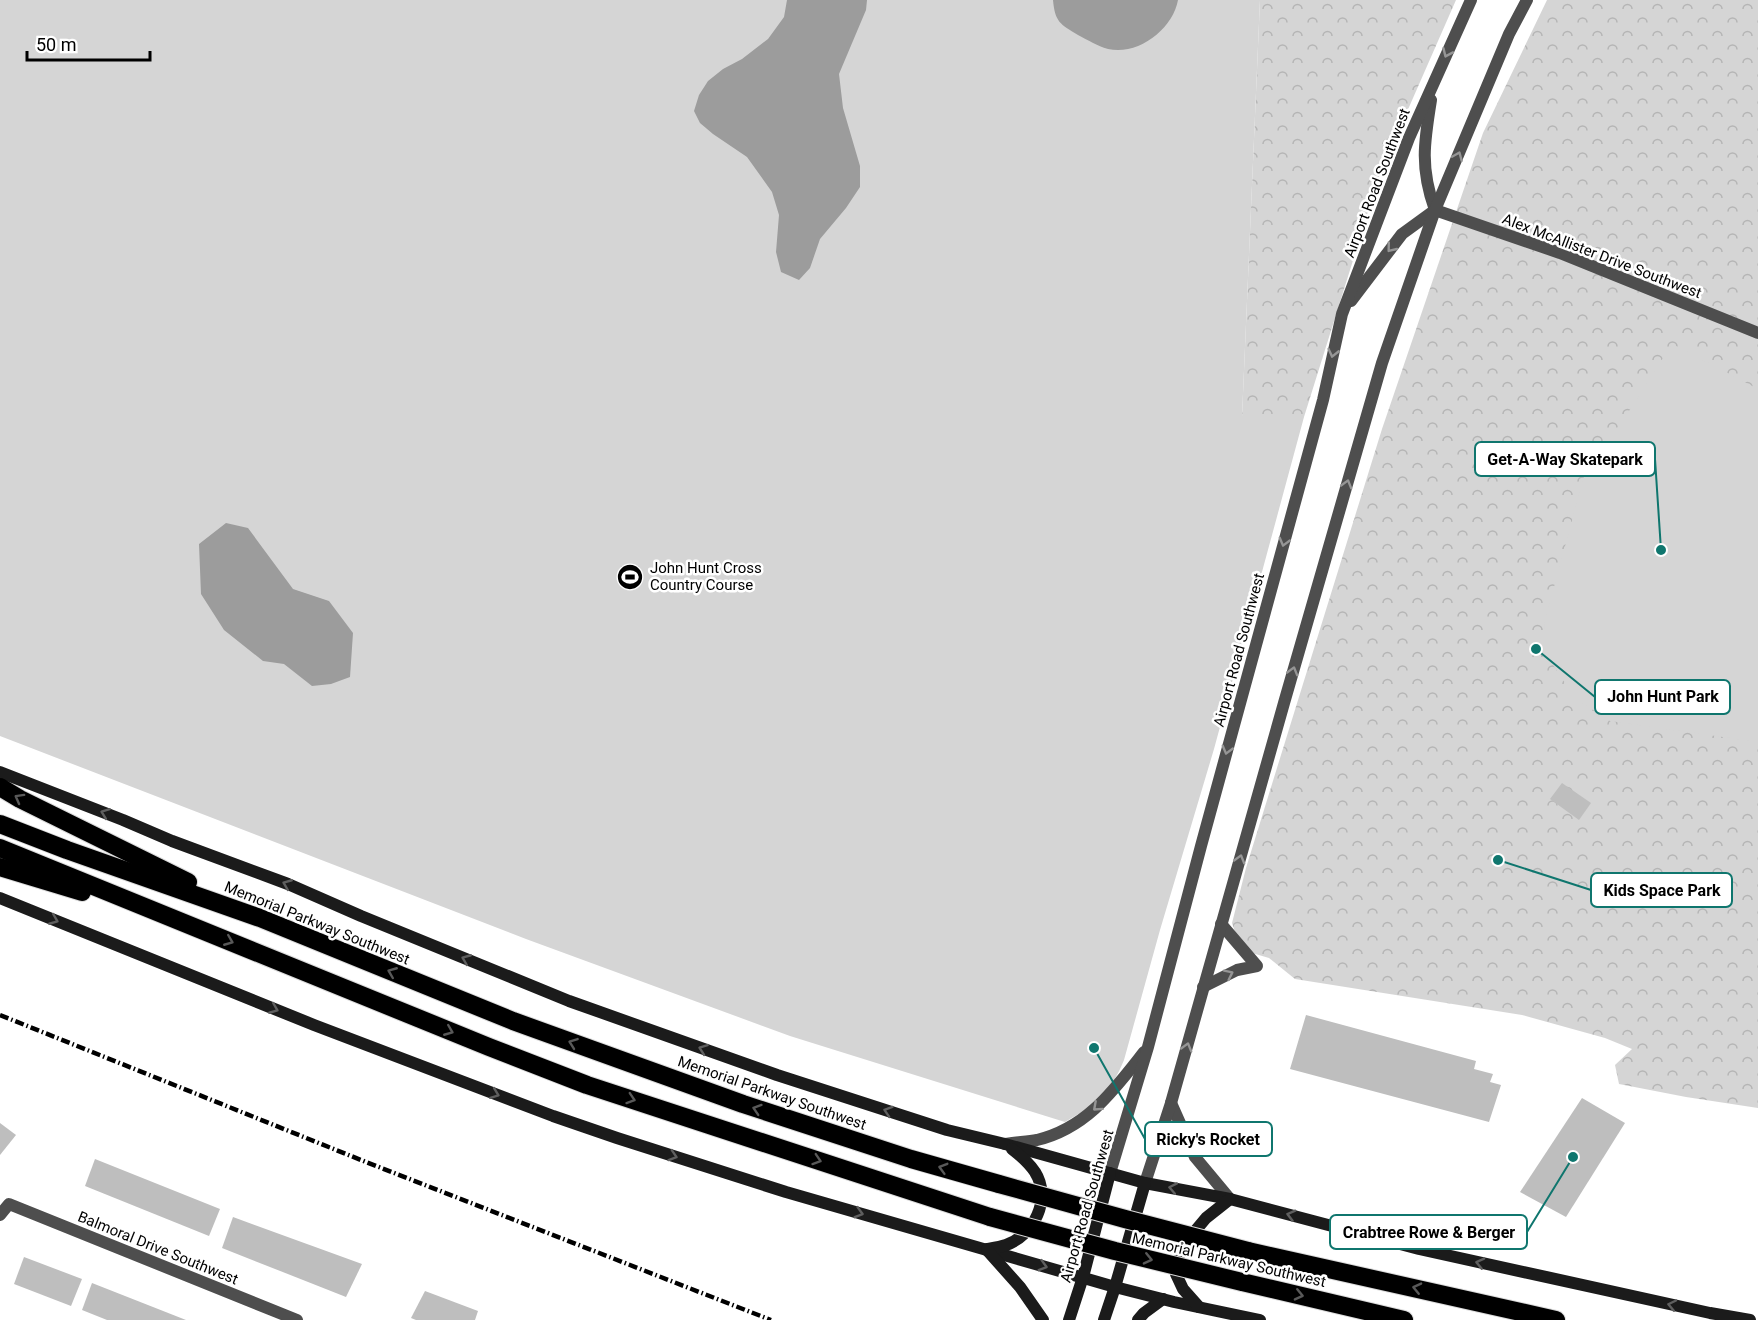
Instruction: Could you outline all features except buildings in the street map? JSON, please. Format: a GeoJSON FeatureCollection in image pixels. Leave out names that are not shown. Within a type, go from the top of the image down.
{"type":"FeatureCollection","features":[{"type":"Feature","properties":{"kind":"highway"},"geometry":{"type":"LineString","coordinates":[[0,787],[260,918]]}},
{"type":"Feature","properties":{"kind":"highway","name":"Memorial Parkway Southwest"},"geometry":{"type":"LineString","coordinates":[[0,824],[260,918],[513,1021],[721,1096],[911,1159],[1248,1251],[1556,1320]]}},
{"type":"Feature","properties":{"kind":"highway","name":"Memorial Parkway Southwest"},"geometry":{"type":"LineString","coordinates":[[0,848],[587,1085],[990,1217],[1115,1251],[1404,1320]]}},
{"type":"Feature","properties":{"kind":"highway"},"geometry":{"type":"LineString","coordinates":[[0,867],[188,924]]}},
{"type":"Feature","properties":{"kind":"main road"},"geometry":{"type":"LineString","coordinates":[[0,772],[123,820],[172,842],[288,884],[569,1001],[777,1075],[947,1130],[1145,1183],[1230,1199],[1419,1249],[1750,1320]]}},
{"type":"Feature","properties":{"kind":"main road"},"geometry":{"type":"LineString","coordinates":[[0,898],[314,1025],[553,1116],[786,1192],[1115,1287],[1260,1320]]}},
{"type":"Feature","properties":{"kind":"main road"},"geometry":{"type":"LineString","coordinates":[[986,1249],[1007,1245],[1025,1234],[1034,1222],[1040,1205],[1041,1187],[1036,1173],[1023,1158],[1005,1144]]}},
{"type":"Feature","properties":{"kind":"main road","name":"Airport Road Southwest"},"geometry":{"type":"LineString","coordinates":[[1069,1320],[1083,1277],[1110,1173]]}},
{"type":"Feature","properties":{"kind":"main road"},"geometry":{"type":"LineString","coordinates":[[1104,1320],[1145,1183]]}},
{"type":"Feature","properties":{"kind":"main road"},"geometry":{"type":"LineString","coordinates":[[1199,1307],[1183,1289],[1176,1274],[1180,1249],[1206,1218],[1230,1199]]}},
{"type":"Feature","properties":{"kind":"main road"},"geometry":{"type":"LineString","coordinates":[[986,1249],[1020,1287],[1042,1320]]}},
{"type":"Feature","properties":{"kind":"main road"},"geometry":{"type":"LineString","coordinates":[[1138,1320],[1163,1299]]}},
{"type":"Feature","properties":{"kind":"street","name":"Airport Road Southwest"},"geometry":{"type":"LineString","coordinates":[[1110,1173],[1148,1047],[1323,399],[1342,314],[1408,138],[1471,0]]}},
{"type":"Feature","properties":{"kind":"street"},"geometry":{"type":"LineString","coordinates":[[1145,1183],[1171,1103],[1382,363],[1435,210],[1509,34],[1527,0]]}},
{"type":"Feature","properties":{"kind":"street"},"geometry":{"type":"LineString","coordinates":[[1433,84],[1424,144],[1424,168],[1428,192],[1435,210]]}},
{"type":"Feature","properties":{"kind":"street"},"geometry":{"type":"LineString","coordinates":[[1342,314],[1402,234],[1435,210]]}},
{"type":"Feature","properties":{"kind":"street","name":"Alex McAllister Drive Southwest"},"geometry":{"type":"LineString","coordinates":[[1435,210],[1560,253],[1758,333]]}},
{"type":"Feature","properties":{"kind":"street"},"geometry":{"type":"LineString","coordinates":[[1203,987],[1237,970],[1257,966],[1221,924]]}},
{"type":"Feature","properties":{"kind":"street"},"geometry":{"type":"LineString","coordinates":[[1005,1144],[1038,1140],[1071,1126],[1098,1107],[1148,1047]]}},
{"type":"Feature","properties":{"kind":"street"},"geometry":{"type":"LineString","coordinates":[[1171,1103],[1195,1157],[1230,1199]]}},
{"type":"Feature","properties":{"kind":"street","name":"Balmoral Drive Southwest"},"geometry":{"type":"LineString","coordinates":[[0,1215],[9,1204],[297,1320]]}},
{"type":"Feature","properties":{"kind":"green space","name":"John Hunt Cross Country Course"},"geometry":{"type":"Polygon","coordinates":[[[0,0],[1260,0],[1242,417],[1304,417],[1214,749],[1124,1060],[1114,1081],[1101,1097],[1065,1122],[790,1036],[526,939],[0,736],[0,0]]]}},
{"type":"Feature","properties":{"kind":"green space"},"geometry":{"type":"Polygon","coordinates":[[[1260,0],[1456,0],[1381,171],[1304,417],[1242,417],[1260,0]]]}},
{"type":"Feature","properties":{"kind":"green space"},"geometry":{"type":"Polygon","coordinates":[[[1547,0],[1758,0],[1758,1108],[1619,1084],[1615,1065],[1632,1049],[1605,1038],[1522,1015],[1295,979],[1269,958],[1252,953],[1238,941],[1232,923],[1246,868],[1382,429],[1483,133],[1547,0]]]}},
{"type":"Feature","properties":{"kind":"green space"},"geometry":{"type":"Polygon","coordinates":[[[1672,344],[1758,389],[1758,742],[1610,721],[1575,698],[1547,656],[1544,624],[1584,476],[1672,344]]]}},
{"type":"Feature","properties":{"kind":"shaded area"},"geometry":{"type":"Polygon","coordinates":[[[787,0],[867,0],[866,10],[839,74],[843,108],[860,166],[860,187],[820,239],[810,268],[799,280],[781,272],[776,252],[779,215],[772,192],[747,157],[700,123],[694,111],[699,95],[708,81],[768,39],[784,17],[787,0]]]}},
{"type":"Feature","properties":{"kind":"shaded area"},"geometry":{"type":"Polygon","coordinates":[[[1053,0],[1178,0],[1175,11],[1162,30],[1142,44],[1119,50],[1100,46],[1067,28],[1057,18],[1053,0]]]}},
{"type":"Feature","properties":{"kind":"shaded area"},"geometry":{"type":"Polygon","coordinates":[[[226,523],[248,528],[293,589],[329,601],[353,633],[350,677],[331,684],[312,686],[284,664],[263,661],[224,630],[201,594],[199,544],[226,523]]]}},
{"type":"Feature","properties":{"kind":"railway"},"geometry":{"type":"LineString","coordinates":[[0,1015],[366,1162],[771,1320]]}},
{"type":"Feature","properties":{"kind":"place","name":"Get-A-Way Skatepark"},"geometry":{"type":"Point","coordinates":[1661,550]}},
{"type":"Feature","properties":{"kind":"place","name":"John Hunt Cross Country Course"},"geometry":{"type":"Point","coordinates":[630,577]}},
{"type":"Feature","properties":{"kind":"place","name":"John Hunt Park"},"geometry":{"type":"Point","coordinates":[1536,649]}},
{"type":"Feature","properties":{"kind":"place","name":"Kids Space Park"},"geometry":{"type":"Point","coordinates":[1498,860]}},
{"type":"Feature","properties":{"kind":"place","name":"Ricky's Rocket"},"geometry":{"type":"Point","coordinates":[1094,1048]}},
{"type":"Feature","properties":{"kind":"place","name":"Crabtree Rowe & Berger"},"geometry":{"type":"Point","coordinates":[1573,1157]}}]}
